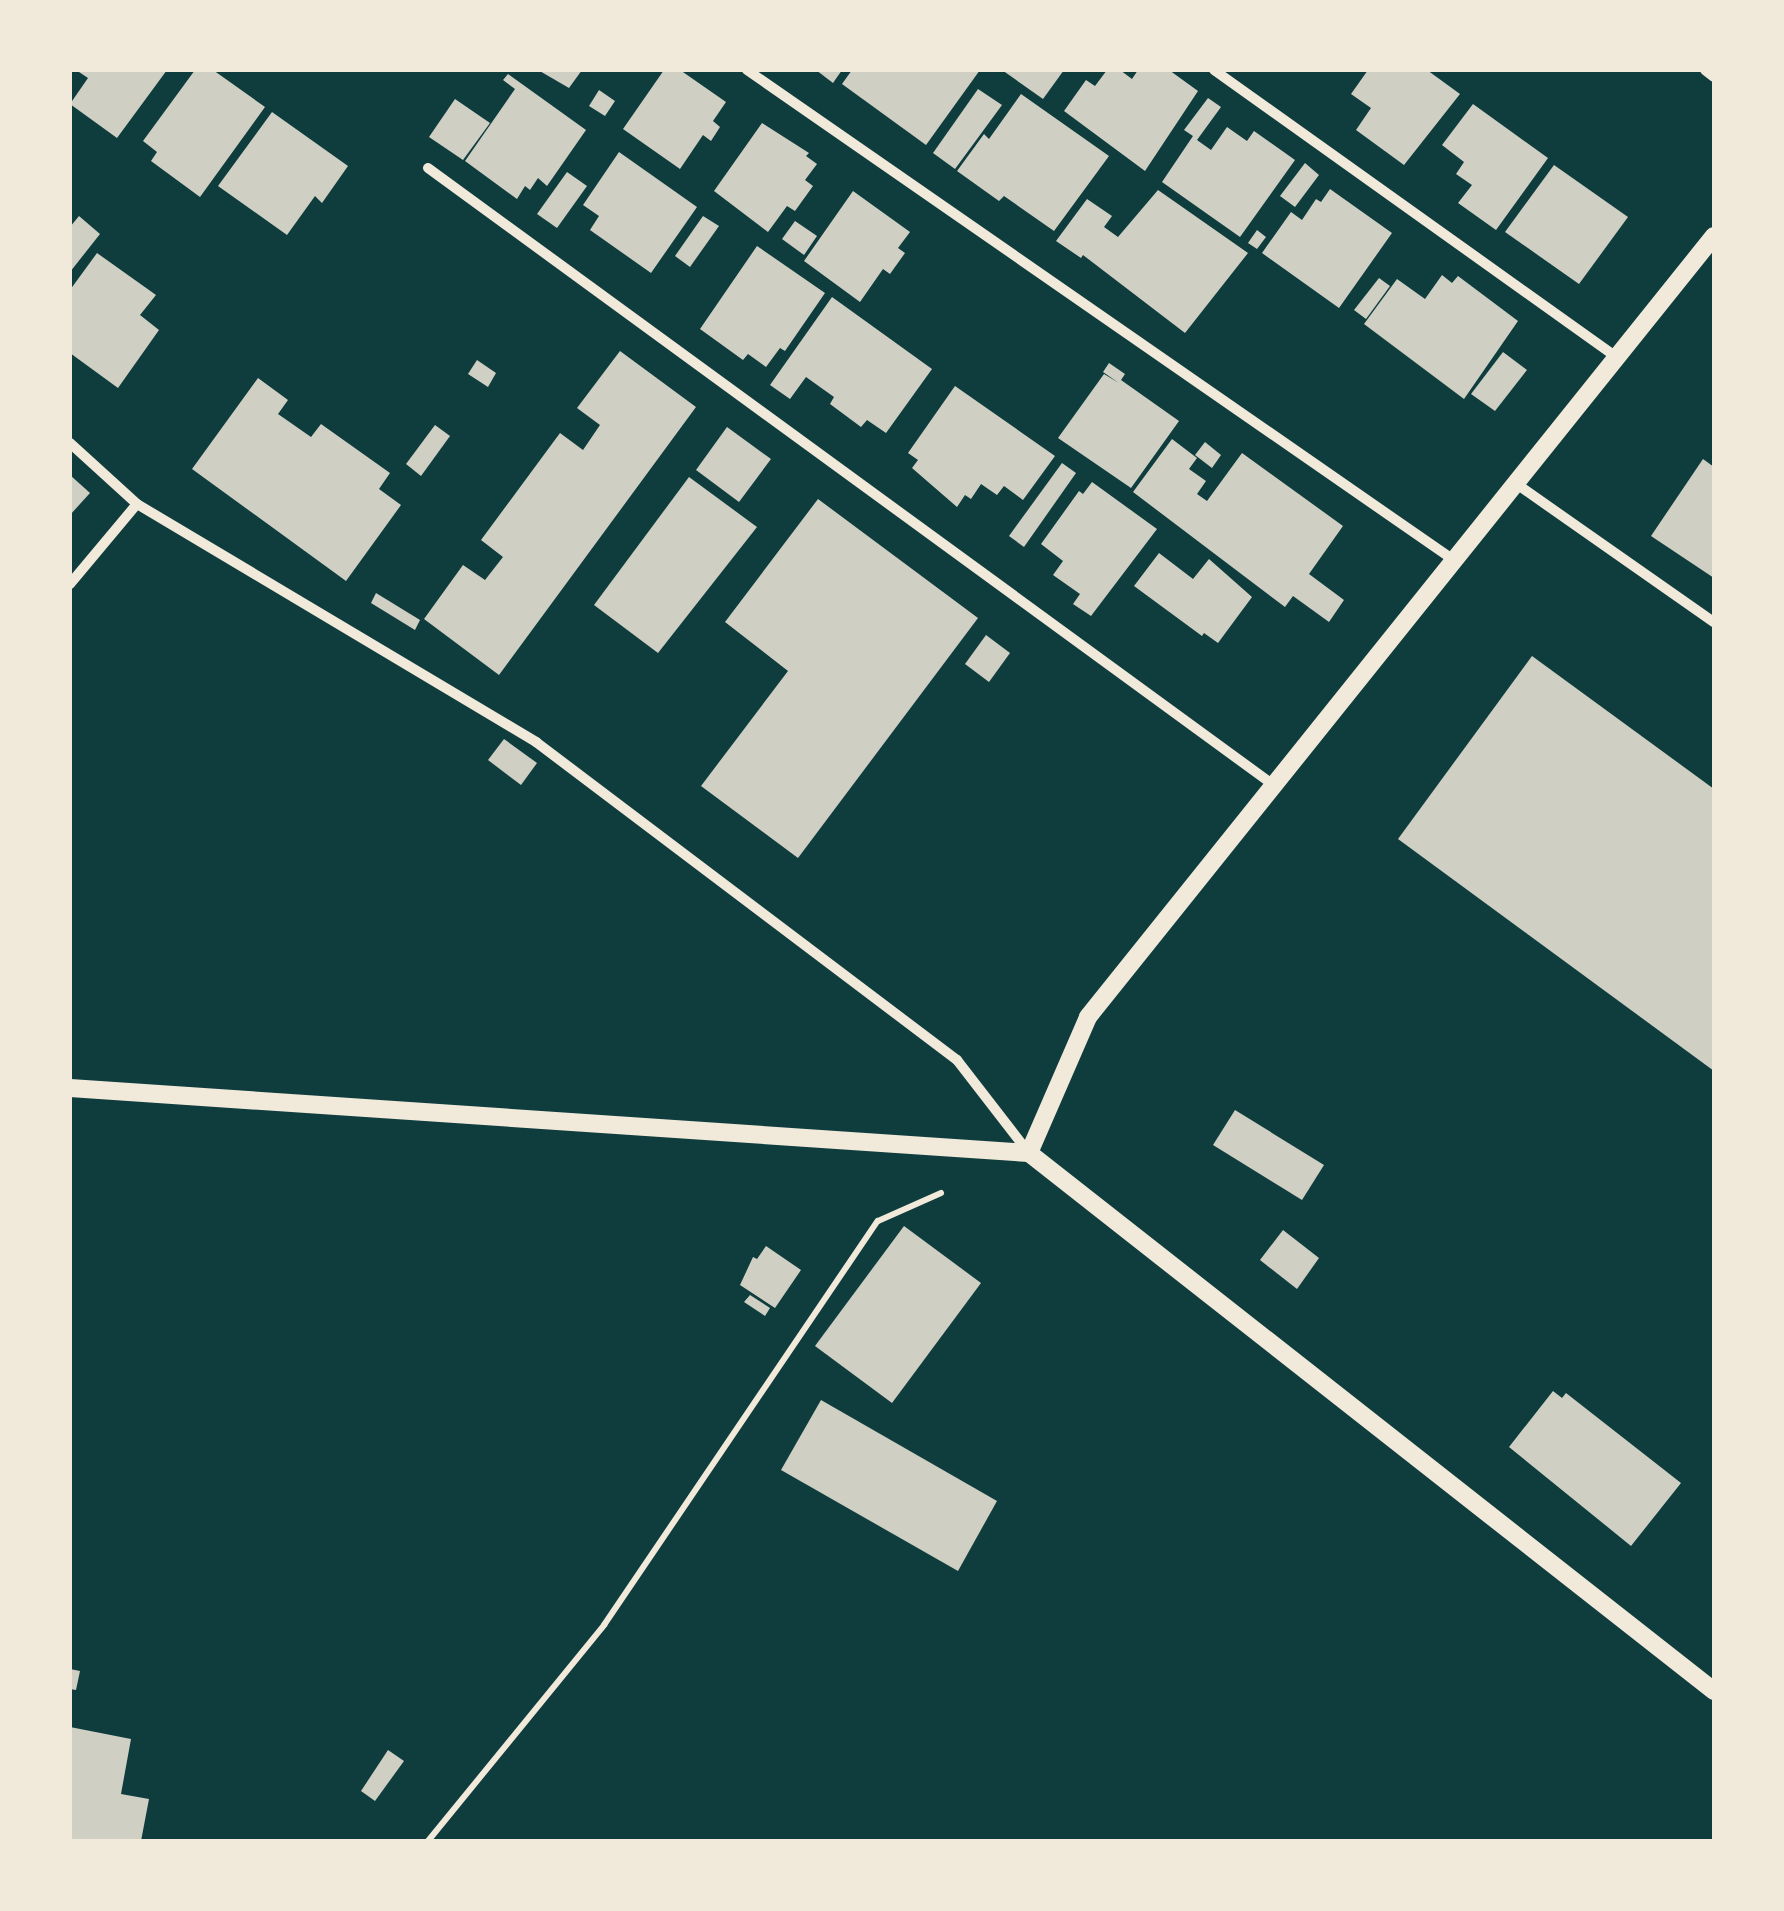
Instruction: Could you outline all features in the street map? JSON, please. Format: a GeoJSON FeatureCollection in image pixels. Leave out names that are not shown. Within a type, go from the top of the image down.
{"type":"FeatureCollection","features":[{"type":"Feature","properties":{"kind":"street"},"geometry":{"type":"LineString","coordinates":[[747,70],[1455,561]]}},
{"type":"Feature","properties":{"kind":"street"},"geometry":{"type":"LineString","coordinates":[[1214,70],[1614,356]]}},
{"type":"Feature","properties":{"kind":"street"},"geometry":{"type":"LineString","coordinates":[[1705,70],[1714,77]]}},
{"type":"Feature","properties":{"kind":"street"},"geometry":{"type":"LineString","coordinates":[[428,168],[1276,786]]}},
{"type":"Feature","properties":{"kind":"street"},"geometry":{"type":"LineString","coordinates":[[1029,1153],[1088,1017],[1714,236]]}},
{"type":"Feature","properties":{"kind":"street"},"geometry":{"type":"LineString","coordinates":[[70,443],[137,504],[536,742],[956,1060],[1029,1153],[1714,1691]]}},
{"type":"Feature","properties":{"kind":"street"},"geometry":{"type":"LineString","coordinates":[[1518,485],[1714,622]]}},
{"type":"Feature","properties":{"kind":"street"},"geometry":{"type":"LineString","coordinates":[[70,584],[137,504]]}},
{"type":"Feature","properties":{"kind":"street"},"geometry":{"type":"LineString","coordinates":[[70,1088],[1029,1153]]}},
{"type":"Feature","properties":{"kind":"path"},"geometry":{"type":"LineString","coordinates":[[428,1841],[604,1625],[878,1221],[945,1191]]}},
{"type":"Feature","properties":{"kind":"building"},"geometry":{"type":"Polygon","coordinates":[[[76,70],[167,70],[117,138],[70,104],[88,78],[76,70]]]}},
{"type":"Feature","properties":{"kind":"building"},"geometry":{"type":"Polygon","coordinates":[[[195,70],[213,70],[265,107],[200,197],[151,161],[157,152],[143,141],[195,70]]]}},
{"type":"Feature","properties":{"kind":"building"},"geometry":{"type":"Polygon","coordinates":[[[538,70],[582,70],[569,88],[538,70]]]}},
{"type":"Feature","properties":{"kind":"building"},"geometry":{"type":"Polygon","coordinates":[[[664,70],[680,70],[726,102],[713,121],[720,127],[711,141],[703,135],[680,169],[623,129],[664,70]]]}},
{"type":"Feature","properties":{"kind":"building"},"geometry":{"type":"Polygon","coordinates":[[[816,70],[842,70],[833,83],[816,70]]]}},
{"type":"Feature","properties":{"kind":"building"},"geometry":{"type":"Polygon","coordinates":[[[852,70],[980,70],[926,145],[842,84],[852,70]]]}},
{"type":"Feature","properties":{"kind":"building"},"geometry":{"type":"Polygon","coordinates":[[[1002,70],[1064,70],[1043,99],[1002,70]]]}},
{"type":"Feature","properties":{"kind":"building"},"geometry":{"type":"Polygon","coordinates":[[[1107,70],[1120,70],[1132,79],[1138,70],[1169,70],[1198,91],[1145,171],[1064,111],[1086,80],[1095,86],[1107,70]]]}},
{"type":"Feature","properties":{"kind":"building"},"geometry":{"type":"Polygon","coordinates":[[[1368,70],[1427,70],[1460,94],[1404,165],[1356,130],[1371,108],[1351,94],[1368,70]]]}},
{"type":"Feature","properties":{"kind":"building"},"geometry":{"type":"Polygon","coordinates":[[[508,74],[586,130],[547,186],[538,178],[530,190],[525,186],[517,199],[465,161],[515,89],[503,80],[508,74]]]}},
{"type":"Feature","properties":{"kind":"building"},"geometry":{"type":"Polygon","coordinates":[[[978,89],[1002,105],[955,169],[933,153],[978,89]]]}},
{"type":"Feature","properties":{"kind":"building"},"geometry":{"type":"Polygon","coordinates":[[[599,90],[615,101],[605,116],[589,106],[599,90]]]}},
{"type":"Feature","properties":{"kind":"building"},"geometry":{"type":"Polygon","coordinates":[[[1021,94],[1109,156],[1054,231],[1004,196],[999,201],[957,171],[984,134],[989,139],[1021,94]]]}},
{"type":"Feature","properties":{"kind":"building"},"geometry":{"type":"Polygon","coordinates":[[[1208,98],[1221,107],[1197,140],[1211,150],[1227,127],[1247,141],[1254,131],[1295,160],[1240,237],[1162,182],[1193,136],[1184,130],[1208,98]]]}},
{"type":"Feature","properties":{"kind":"building"},"geometry":{"type":"Polygon","coordinates":[[[455,99],[490,123],[463,160],[429,137],[455,99]]]}},
{"type":"Feature","properties":{"kind":"building"},"geometry":{"type":"Polygon","coordinates":[[[1473,104],[1548,158],[1496,230],[1458,203],[1472,185],[1456,174],[1464,162],[1442,145],[1473,104]]]}},
{"type":"Feature","properties":{"kind":"building"},"geometry":{"type":"Polygon","coordinates":[[[272,112],[348,166],[322,203],[315,196],[287,235],[218,186],[272,112]]]}},
{"type":"Feature","properties":{"kind":"building"},"geometry":{"type":"Polygon","coordinates":[[[762,123],[809,153],[806,156],[817,164],[805,180],[813,186],[795,211],[787,206],[768,232],[714,191],[762,123]]]}},
{"type":"Feature","properties":{"kind":"building"},"geometry":{"type":"Polygon","coordinates":[[[619,152],[697,207],[651,273],[590,230],[599,216],[583,205],[619,152]]]}},
{"type":"Feature","properties":{"kind":"building"},"geometry":{"type":"Polygon","coordinates":[[[1305,163],[1319,175],[1295,207],[1280,196],[1305,163]]]}},
{"type":"Feature","properties":{"kind":"building"},"geometry":{"type":"Polygon","coordinates":[[[1554,165],[1628,217],[1579,284],[1505,232],[1554,165]]]}},
{"type":"Feature","properties":{"kind":"building"},"geometry":{"type":"Polygon","coordinates":[[[567,172],[587,186],[557,228],[537,214],[567,172]]]}},
{"type":"Feature","properties":{"kind":"building"},"geometry":{"type":"Polygon","coordinates":[[[1330,189],[1392,233],[1339,308],[1262,253],[1291,212],[1302,220],[1316,199],[1321,202],[1330,189]]]}},
{"type":"Feature","properties":{"kind":"building"},"geometry":{"type":"Polygon","coordinates":[[[1158,190],[1248,253],[1185,333],[1083,255],[1081,258],[1056,241],[1087,199],[1112,216],[1104,227],[1118,237],[1158,190]]]}},
{"type":"Feature","properties":{"kind":"building"},"geometry":{"type":"Polygon","coordinates":[[[853,191],[910,232],[898,248],[905,253],[890,274],[883,269],[860,302],[804,261],[853,191]]]}},
{"type":"Feature","properties":{"kind":"building"},"geometry":{"type":"Polygon","coordinates":[[[79,216],[100,234],[70,272],[70,227],[79,216]]]}},
{"type":"Feature","properties":{"kind":"building"},"geometry":{"type":"Polygon","coordinates":[[[703,216],[719,226],[690,267],[675,256],[703,216]]]}},
{"type":"Feature","properties":{"kind":"building"},"geometry":{"type":"Polygon","coordinates":[[[795,221],[817,236],[804,255],[782,239],[795,221]]]}},
{"type":"Feature","properties":{"kind":"building"},"geometry":{"type":"Polygon","coordinates":[[[1257,230],[1266,237],[1257,249],[1248,243],[1257,230]]]}},
{"type":"Feature","properties":{"kind":"building"},"geometry":{"type":"Polygon","coordinates":[[[757,246],[825,293],[785,351],[780,348],[766,367],[748,354],[743,360],[700,329],[757,246]]]}},
{"type":"Feature","properties":{"kind":"building"},"geometry":{"type":"Polygon","coordinates":[[[97,253],[156,295],[140,315],[159,330],[118,388],[70,353],[70,290],[97,253]]]}},
{"type":"Feature","properties":{"kind":"building"},"geometry":{"type":"Polygon","coordinates":[[[1442,275],[1452,283],[1458,276],[1518,321],[1464,399],[1364,324],[1397,279],[1425,299],[1442,275]]]}},
{"type":"Feature","properties":{"kind":"building"},"geometry":{"type":"Polygon","coordinates":[[[1379,278],[1390,286],[1366,319],[1354,310],[1379,278]]]}},
{"type":"Feature","properties":{"kind":"building"},"geometry":{"type":"Polygon","coordinates":[[[832,297],[932,369],[886,433],[867,420],[861,427],[830,404],[834,397],[806,377],[790,399],[770,385],[832,297]]]}},
{"type":"Feature","properties":{"kind":"building"},"geometry":{"type":"Polygon","coordinates":[[[620,351],[696,407],[499,675],[424,619],[463,565],[485,580],[503,557],[481,540],[560,433],[583,450],[600,425],[577,408],[620,351]]]}},
{"type":"Feature","properties":{"kind":"building"},"geometry":{"type":"Polygon","coordinates":[[[1503,352],[1527,370],[1495,411],[1471,394],[1503,352]]]}},
{"type":"Feature","properties":{"kind":"building"},"geometry":{"type":"Polygon","coordinates":[[[477,360],[496,373],[488,387],[468,374],[477,360]]]}},
{"type":"Feature","properties":{"kind":"building"},"geometry":{"type":"Polygon","coordinates":[[[1109,363],[1125,374],[1121,380],[1179,421],[1131,488],[1058,438],[1104,374],[1119,383],[1103,372],[1109,363]]]}},
{"type":"Feature","properties":{"kind":"building"},"geometry":{"type":"Polygon","coordinates":[[[258,378],[288,400],[278,414],[311,437],[321,424],[390,473],[379,489],[401,505],[346,581],[192,469],[258,378]]]}},
{"type":"Feature","properties":{"kind":"building"},"geometry":{"type":"Polygon","coordinates":[[[955,386],[1055,456],[1023,500],[1004,486],[997,495],[981,484],[971,499],[965,495],[957,507],[912,468],[918,460],[908,453],[955,386]]]}},
{"type":"Feature","properties":{"kind":"building"},"geometry":{"type":"Polygon","coordinates":[[[435,425],[450,436],[421,476],[406,464],[435,425]]]}},
{"type":"Feature","properties":{"kind":"building"},"geometry":{"type":"Polygon","coordinates":[[[727,427],[771,459],[739,502],[696,470],[727,427]]]}},
{"type":"Feature","properties":{"kind":"building"},"geometry":{"type":"Polygon","coordinates":[[[1172,439],[1197,458],[1189,469],[1206,481],[1197,494],[1207,501],[1242,453],[1343,526],[1309,574],[1344,600],[1329,622],[1293,596],[1285,607],[1133,492],[1172,439]]]}},
{"type":"Feature","properties":{"kind":"building"},"geometry":{"type":"Polygon","coordinates":[[[1205,442],[1221,455],[1212,468],[1195,455],[1205,442]]]}},
{"type":"Feature","properties":{"kind":"building"},"geometry":{"type":"Polygon","coordinates":[[[1703,459],[1714,467],[1714,578],[1651,536],[1703,459]]]}},
{"type":"Feature","properties":{"kind":"building"},"geometry":{"type":"Polygon","coordinates":[[[1062,463],[1076,473],[1024,547],[1009,536],[1062,463]]]}},
{"type":"Feature","properties":{"kind":"building"},"geometry":{"type":"Polygon","coordinates":[[[70,475],[90,493],[70,515],[70,475]]]}},
{"type":"Feature","properties":{"kind":"building"},"geometry":{"type":"Polygon","coordinates":[[[689,477],[757,527],[658,653],[594,605],[689,477]]]}},
{"type":"Feature","properties":{"kind":"building"},"geometry":{"type":"Polygon","coordinates":[[[1092,482],[1157,529],[1091,616],[1073,604],[1080,594],[1053,575],[1063,561],[1041,544],[1079,491],[1083,494],[1092,482]]]}},
{"type":"Feature","properties":{"kind":"building"},"geometry":{"type":"Polygon","coordinates":[[[818,499],[978,618],[798,858],[701,786],[788,671],[725,622],[818,499]]]}},
{"type":"Feature","properties":{"kind":"building"},"geometry":{"type":"Polygon","coordinates":[[[1159,553],[1193,579],[1209,559],[1252,597],[1218,643],[1204,633],[1202,636],[1134,586],[1159,553]]]}},
{"type":"Feature","properties":{"kind":"building"},"geometry":{"type":"Polygon","coordinates":[[[376,593],[420,620],[415,630],[371,603],[376,593]]]}},
{"type":"Feature","properties":{"kind":"building"},"geometry":{"type":"Polygon","coordinates":[[[986,635],[1010,653],[989,682],[965,664],[986,635]]]}},
{"type":"Feature","properties":{"kind":"building"},"geometry":{"type":"Polygon","coordinates":[[[1532,656],[1714,789],[1714,1071],[1398,839],[1532,656]]]}},
{"type":"Feature","properties":{"kind":"building"},"geometry":{"type":"Polygon","coordinates":[[[504,739],[537,763],[521,785],[488,760],[504,739]]]}},
{"type":"Feature","properties":{"kind":"building"},"geometry":{"type":"Polygon","coordinates":[[[1235,1110],[1324,1165],[1302,1200],[1213,1145],[1235,1110]]]}},
{"type":"Feature","properties":{"kind":"building"},"geometry":{"type":"Polygon","coordinates":[[[904,1226],[981,1283],[892,1403],[815,1346],[904,1226]]]}},
{"type":"Feature","properties":{"kind":"building"},"geometry":{"type":"Polygon","coordinates":[[[1283,1230],[1319,1258],[1297,1289],[1260,1260],[1283,1230]]]}},
{"type":"Feature","properties":{"kind":"building"},"geometry":{"type":"Polygon","coordinates":[[[766,1246],[801,1270],[775,1308],[740,1285],[753,1257],[757,1259],[766,1246]]]}},
{"type":"Feature","properties":{"kind":"building"},"geometry":{"type":"Polygon","coordinates":[[[750,1295],[770,1308],[765,1316],[744,1302],[750,1295]]]}},
{"type":"Feature","properties":{"kind":"building"},"geometry":{"type":"Polygon","coordinates":[[[1553,1391],[1562,1398],[1566,1393],[1681,1483],[1631,1546],[1509,1447],[1553,1391]]]}},
{"type":"Feature","properties":{"kind":"building"},"geometry":{"type":"Polygon","coordinates":[[[821,1400],[997,1501],[958,1571],[781,1470],[821,1400]]]}},
{"type":"Feature","properties":{"kind":"building"},"geometry":{"type":"Polygon","coordinates":[[[70,1669],[80,1671],[76,1690],[70,1689],[70,1669]]]}},
{"type":"Feature","properties":{"kind":"building"},"geometry":{"type":"Polygon","coordinates":[[[70,1727],[131,1739],[121,1794],[149,1799],[141,1841],[70,1841],[70,1727]]]}},
{"type":"Feature","properties":{"kind":"building"},"geometry":{"type":"Polygon","coordinates":[[[388,1750],[404,1761],[375,1801],[361,1791],[388,1750]]]}}]}
